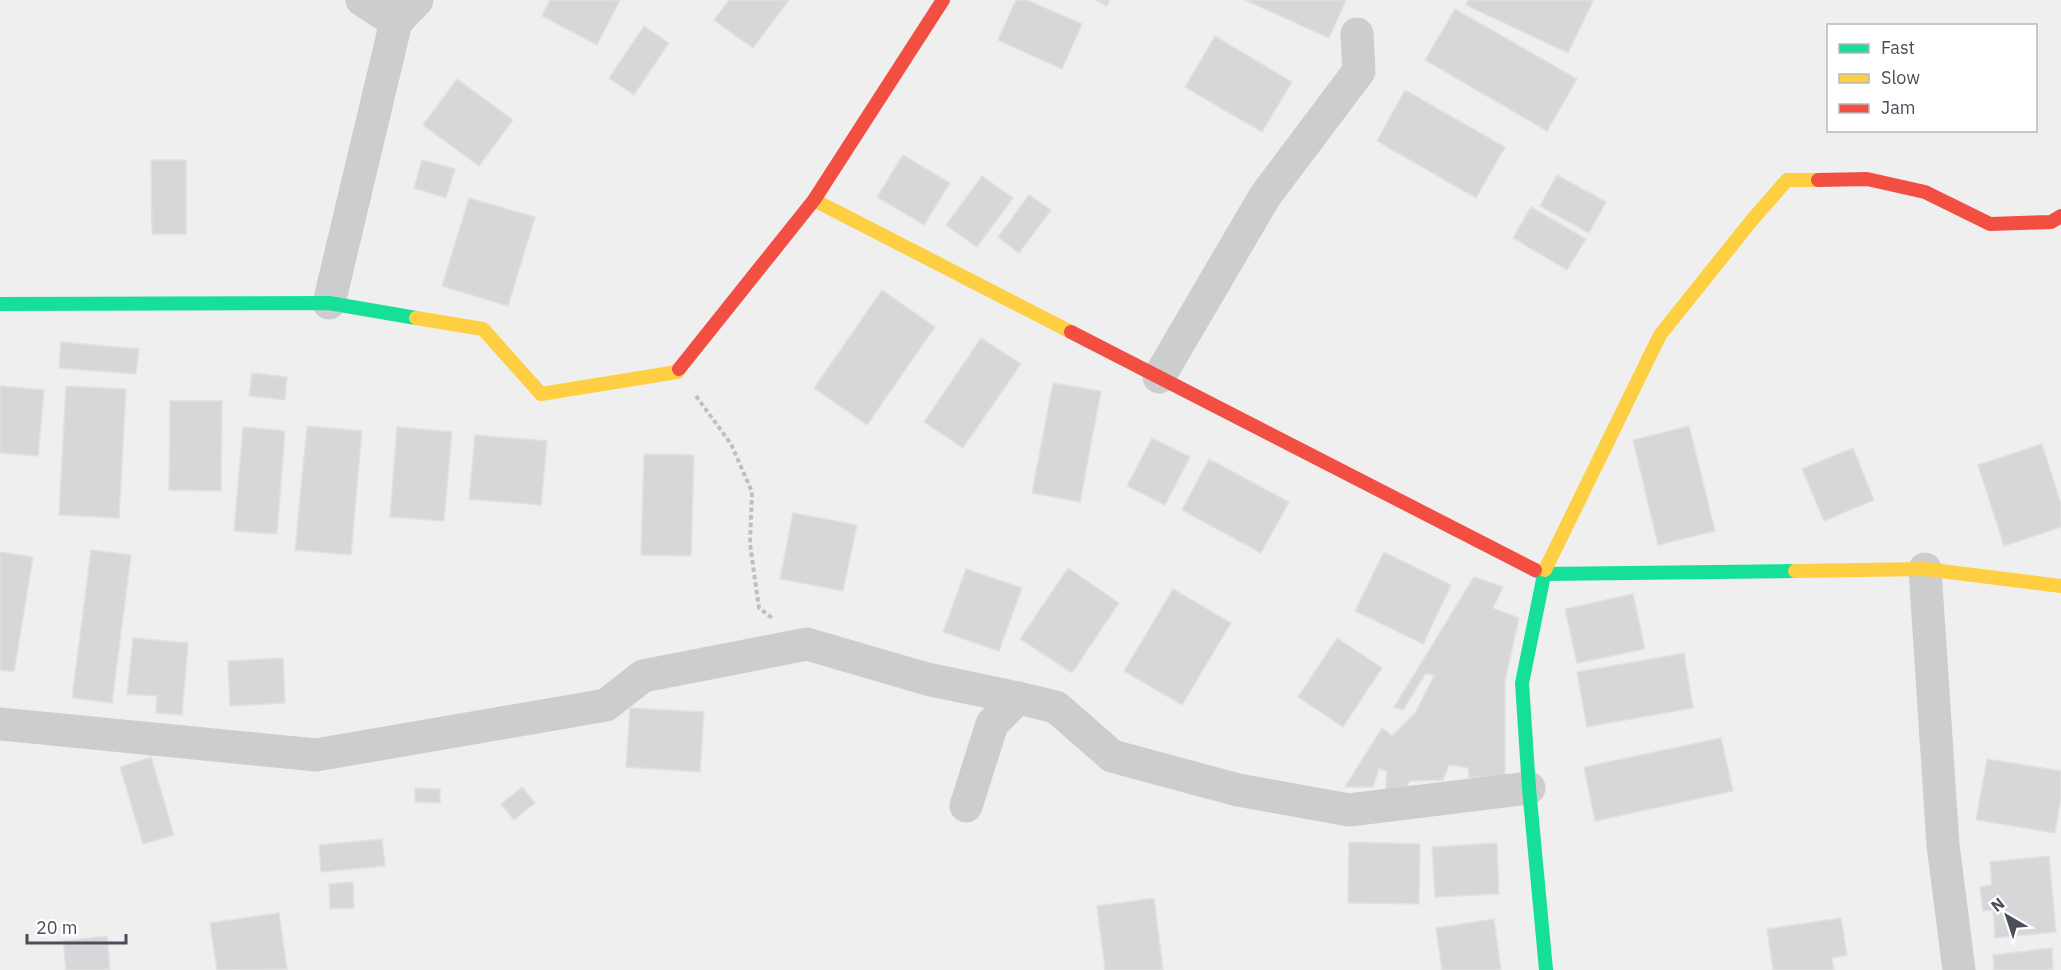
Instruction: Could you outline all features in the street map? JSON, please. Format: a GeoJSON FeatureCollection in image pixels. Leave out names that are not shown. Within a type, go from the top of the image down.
{"type":"FeatureCollection","features":[{"type":"Feature","properties":{"kind":"street"},"geometry":{"type":"LineString","coordinates":[[329,303],[406,11],[362,0]]}},
{"type":"Feature","properties":{"kind":"street"},"geometry":{"type":"LineString","coordinates":[[0,304],[329,303],[483,329],[541,394],[677,372],[814,200],[943,0]]}},
{"type":"Feature","properties":{"kind":"street"},"geometry":{"type":"LineString","coordinates":[[1159,377],[1265,196],[1359,70],[1357,34]]}},
{"type":"Feature","properties":{"kind":"street"},"geometry":{"type":"LineString","coordinates":[[1546,970],[1529,788],[1522,682],[1543,574],[1660,335],[1787,180],[1867,179],[1925,192],[1990,224],[2051,222],[2061,216]]}},
{"type":"Feature","properties":{"kind":"street"},"geometry":{"type":"LineString","coordinates":[[814,200],[1543,574],[1925,569],[2061,586]]}},
{"type":"Feature","properties":{"kind":"street"},"geometry":{"type":"LineString","coordinates":[[1925,569],[1943,845],[1959,970]]}},
{"type":"Feature","properties":{"kind":"street"},"geometry":{"type":"LineString","coordinates":[[0,724],[316,755],[606,705],[643,676],[807,644],[927,679],[1056,707],[1112,756],[1238,790],[1350,810],[1529,788]]}},
{"type":"Feature","properties":{"kind":"street"},"geometry":{"type":"LineString","coordinates":[[966,806],[992,724],[1018,698]]}},
{"type":"Feature","properties":{"kind":"path"},"geometry":{"type":"LineString","coordinates":[[677,372],[731,444],[752,492],[750,544],[759,608],[807,644]]}},
{"type":"Feature","properties":{"kind":"building"},"geometry":{"type":"Polygon","coordinates":[[[550,0],[620,0],[597,45],[542,16],[550,0]]]}},
{"type":"Feature","properties":{"kind":"building"},"geometry":{"type":"Polygon","coordinates":[[[729,0],[789,0],[753,48],[714,20],[729,0]]]}},
{"type":"Feature","properties":{"kind":"building"},"geometry":{"type":"Polygon","coordinates":[[[1016,0],[1027,0],[1082,24],[1062,69],[998,40],[1016,0]]]}},
{"type":"Feature","properties":{"kind":"building"},"geometry":{"type":"Polygon","coordinates":[[[1096,0],[1110,0],[1107,6],[1096,0]]]}},
{"type":"Feature","properties":{"kind":"building"},"geometry":{"type":"Polygon","coordinates":[[[1245,0],[1346,0],[1329,38],[1245,0]]]}},
{"type":"Feature","properties":{"kind":"building"},"geometry":{"type":"Polygon","coordinates":[[[1468,0],[1593,1],[1568,53],[1466,5],[1468,0]]]}},
{"type":"Feature","properties":{"kind":"building"},"geometry":{"type":"Polygon","coordinates":[[[1455,9],[1577,79],[1547,131],[1425,60],[1455,9]]]}},
{"type":"Feature","properties":{"kind":"building"},"geometry":{"type":"Polygon","coordinates":[[[644,26],[669,43],[634,95],[609,78],[644,26]]]}},
{"type":"Feature","properties":{"kind":"building"},"geometry":{"type":"Polygon","coordinates":[[[1215,36],[1292,82],[1262,132],[1185,87],[1215,36]]]}},
{"type":"Feature","properties":{"kind":"building"},"geometry":{"type":"Polygon","coordinates":[[[457,79],[513,120],[479,166],[423,125],[457,79]]]}},
{"type":"Feature","properties":{"kind":"building"},"geometry":{"type":"Polygon","coordinates":[[[1405,90],[1505,147],[1476,198],[1377,141],[1405,90]]]}},
{"type":"Feature","properties":{"kind":"building"},"geometry":{"type":"Polygon","coordinates":[[[903,155],[950,183],[924,225],[877,197],[903,155]]]}},
{"type":"Feature","properties":{"kind":"building"},"geometry":{"type":"Polygon","coordinates":[[[151,160],[186,160],[186,234],[152,234],[151,160]]]}},
{"type":"Feature","properties":{"kind":"building"},"geometry":{"type":"Polygon","coordinates":[[[422,160],[455,169],[446,198],[414,188],[422,160]]]}},
{"type":"Feature","properties":{"kind":"building"},"geometry":{"type":"Polygon","coordinates":[[[1557,175],[1606,202],[1589,233],[1540,206],[1557,175]]]}},
{"type":"Feature","properties":{"kind":"building"},"geometry":{"type":"Polygon","coordinates":[[[982,176],[1013,198],[977,247],[946,225],[982,176]]]}},
{"type":"Feature","properties":{"kind":"building"},"geometry":{"type":"Polygon","coordinates":[[[1029,195],[1051,210],[1019,253],[998,237],[1029,195]]]}},
{"type":"Feature","properties":{"kind":"building"},"geometry":{"type":"Polygon","coordinates":[[[469,198],[535,217],[508,306],[442,286],[469,198]]]}},
{"type":"Feature","properties":{"kind":"building"},"geometry":{"type":"Polygon","coordinates":[[[1531,207],[1586,239],[1567,270],[1513,238],[1531,207]]]}},
{"type":"Feature","properties":{"kind":"building"},"geometry":{"type":"Polygon","coordinates":[[[882,290],[935,327],[867,425],[814,388],[882,290]]]}},
{"type":"Feature","properties":{"kind":"building"},"geometry":{"type":"Polygon","coordinates":[[[981,338],[1021,364],[963,448],[924,422],[981,338]]]}},
{"type":"Feature","properties":{"kind":"building"},"geometry":{"type":"Polygon","coordinates":[[[61,342],[139,349],[136,374],[59,368],[61,342]]]}},
{"type":"Feature","properties":{"kind":"building"},"geometry":{"type":"Polygon","coordinates":[[[252,373],[287,377],[285,400],[249,396],[252,373]]]}},
{"type":"Feature","properties":{"kind":"building"},"geometry":{"type":"Polygon","coordinates":[[[1053,383],[1101,391],[1080,502],[1032,493],[1053,383]]]}},
{"type":"Feature","properties":{"kind":"building"},"geometry":{"type":"Polygon","coordinates":[[[0,386],[44,390],[38,456],[0,453],[0,386]]]}},
{"type":"Feature","properties":{"kind":"building"},"geometry":{"type":"Polygon","coordinates":[[[66,386],[126,389],[119,518],[59,515],[66,386]]]}},
{"type":"Feature","properties":{"kind":"building"},"geometry":{"type":"Polygon","coordinates":[[[170,401],[222,401],[221,491],[169,490],[170,401]]]}},
{"type":"Feature","properties":{"kind":"building"},"geometry":{"type":"Polygon","coordinates":[[[307,426],[362,431],[351,555],[295,550],[307,426]]]}},
{"type":"Feature","properties":{"kind":"building"},"geometry":{"type":"Polygon","coordinates":[[[1689,426],[1715,531],[1658,545],[1633,440],[1689,426]]]}},
{"type":"Feature","properties":{"kind":"building"},"geometry":{"type":"Polygon","coordinates":[[[243,427],[285,431],[277,534],[234,531],[243,427]]]}},
{"type":"Feature","properties":{"kind":"building"},"geometry":{"type":"Polygon","coordinates":[[[397,427],[452,432],[444,521],[390,517],[397,427]]]}},
{"type":"Feature","properties":{"kind":"building"},"geometry":{"type":"Polygon","coordinates":[[[475,435],[547,441],[541,505],[469,499],[475,435]]]}},
{"type":"Feature","properties":{"kind":"building"},"geometry":{"type":"Polygon","coordinates":[[[1152,438],[1190,457],[1165,505],[1127,486],[1152,438]]]}},
{"type":"Feature","properties":{"kind":"building"},"geometry":{"type":"Polygon","coordinates":[[[2042,444],[2061,504],[2061,527],[2004,546],[1978,465],[2042,444]]]}},
{"type":"Feature","properties":{"kind":"building"},"geometry":{"type":"Polygon","coordinates":[[[1853,448],[1874,500],[1824,521],[1802,469],[1853,448]]]}},
{"type":"Feature","properties":{"kind":"building"},"geometry":{"type":"Polygon","coordinates":[[[644,454],[694,455],[691,556],[641,555],[644,454]]]}},
{"type":"Feature","properties":{"kind":"building"},"geometry":{"type":"Polygon","coordinates":[[[1209,459],[1289,502],[1261,553],[1182,510],[1209,459]]]}},
{"type":"Feature","properties":{"kind":"building"},"geometry":{"type":"Polygon","coordinates":[[[793,513],[857,525],[843,591],[780,579],[793,513]]]}},
{"type":"Feature","properties":{"kind":"building"},"geometry":{"type":"Polygon","coordinates":[[[91,550],[131,555],[112,703],[72,698],[91,550]]]}},
{"type":"Feature","properties":{"kind":"building"},"geometry":{"type":"Polygon","coordinates":[[[0,552],[33,557],[14,672],[0,670],[0,552]]]}},
{"type":"Feature","properties":{"kind":"building"},"geometry":{"type":"Polygon","coordinates":[[[1384,552],[1451,585],[1423,644],[1355,611],[1384,552]]]}},
{"type":"Feature","properties":{"kind":"building"},"geometry":{"type":"Polygon","coordinates":[[[1068,568],[1119,603],[1072,673],[1020,639],[1068,568]]]}},
{"type":"Feature","properties":{"kind":"building"},"geometry":{"type":"Polygon","coordinates":[[[966,569],[1022,588],[999,651],[943,632],[966,569]]]}},
{"type":"Feature","properties":{"kind":"building"},"geometry":{"type":"Polygon","coordinates":[[[1474,577],[1503,587],[1493,608],[1519,618],[1505,681],[1505,776],[1469,778],[1468,768],[1449,765],[1443,780],[1410,781],[1403,794],[1385,793],[1387,772],[1379,768],[1373,787],[1345,787],[1382,728],[1392,736],[1415,713],[1434,676],[1426,673],[1403,710],[1394,707],[1474,577]]]}},
{"type":"Feature","properties":{"kind":"building"},"geometry":{"type":"Polygon","coordinates":[[[1173,589],[1231,623],[1182,705],[1124,671],[1173,589]]]}},
{"type":"Feature","properties":{"kind":"building"},"geometry":{"type":"Polygon","coordinates":[[[1633,594],[1645,649],[1577,663],[1565,609],[1633,594]]]}},
{"type":"Feature","properties":{"kind":"building"},"geometry":{"type":"Polygon","coordinates":[[[133,638],[188,643],[182,715],[156,713],[157,696],[127,694],[133,638]]]}},
{"type":"Feature","properties":{"kind":"building"},"geometry":{"type":"Polygon","coordinates":[[[1337,638],[1382,668],[1343,727],[1298,697],[1337,638]]]}},
{"type":"Feature","properties":{"kind":"building"},"geometry":{"type":"Polygon","coordinates":[[[1684,653],[1693,708],[1587,727],[1577,672],[1684,653]]]}},
{"type":"Feature","properties":{"kind":"building"},"geometry":{"type":"Polygon","coordinates":[[[283,658],[285,703],[230,706],[228,661],[283,658]]]}},
{"type":"Feature","properties":{"kind":"building"},"geometry":{"type":"Polygon","coordinates":[[[630,708],[704,712],[700,772],[626,767],[630,708]]]}},
{"type":"Feature","properties":{"kind":"building"},"geometry":{"type":"Polygon","coordinates":[[[1721,738],[1733,791],[1595,821],[1584,767],[1721,738]]]}},
{"type":"Feature","properties":{"kind":"building"},"geometry":{"type":"Polygon","coordinates":[[[151,757],[174,835],[143,844],[120,767],[151,757]]]}},
{"type":"Feature","properties":{"kind":"building"},"geometry":{"type":"Polygon","coordinates":[[[1987,759],[2061,771],[2061,797],[2055,833],[1976,820],[1987,759]]]}},
{"type":"Feature","properties":{"kind":"building"},"geometry":{"type":"Polygon","coordinates":[[[522,787],[535,803],[514,820],[501,804],[522,787]]]}},
{"type":"Feature","properties":{"kind":"building"},"geometry":{"type":"Polygon","coordinates":[[[415,788],[440,789],[440,803],[415,802],[415,788]]]}},
{"type":"Feature","properties":{"kind":"building"},"geometry":{"type":"Polygon","coordinates":[[[382,839],[385,866],[321,872],[319,845],[382,839]]]}},
{"type":"Feature","properties":{"kind":"building"},"geometry":{"type":"Polygon","coordinates":[[[1349,842],[1420,844],[1419,904],[1348,903],[1349,842]]]}},
{"type":"Feature","properties":{"kind":"building"},"geometry":{"type":"Polygon","coordinates":[[[1497,843],[1499,894],[1435,897],[1432,847],[1497,843]]]}},
{"type":"Feature","properties":{"kind":"building"},"geometry":{"type":"Polygon","coordinates":[[[2049,856],[2056,932],[1995,938],[1993,910],[1983,911],[1980,887],[1992,885],[1990,862],[2049,856]]]}},
{"type":"Feature","properties":{"kind":"building"},"geometry":{"type":"Polygon","coordinates":[[[353,882],[354,908],[330,909],[329,884],[353,882]]]}},
{"type":"Feature","properties":{"kind":"building"},"geometry":{"type":"Polygon","coordinates":[[[1154,898],[1163,970],[1105,970],[1097,906],[1154,898]]]}},
{"type":"Feature","properties":{"kind":"building"},"geometry":{"type":"Polygon","coordinates":[[[279,913],[287,969],[217,970],[210,923],[279,913]]]}},
{"type":"Feature","properties":{"kind":"building"},"geometry":{"type":"Polygon","coordinates":[[[1841,918],[1847,955],[1832,958],[1834,970],[1773,970],[1767,929],[1841,918]]]}},
{"type":"Feature","properties":{"kind":"building"},"geometry":{"type":"Polygon","coordinates":[[[1494,919],[1501,970],[1442,970],[1436,928],[1494,919]]]}},
{"type":"Feature","properties":{"kind":"building"},"geometry":{"type":"Polygon","coordinates":[[[107,936],[110,970],[66,970],[63,941],[107,936]]]}},
{"type":"Feature","properties":{"kind":"building"},"geometry":{"type":"Polygon","coordinates":[[[2052,948],[2053,970],[1994,970],[1993,955],[2052,948]]]}},
{"type":"Feature","properties":{"kind":"traffic: fast"},"geometry":{"type":"LineString","coordinates":[[0,304],[329,303],[416,318]]}},
{"type":"Feature","properties":{"kind":"traffic: fast"},"geometry":{"type":"LineString","coordinates":[[1535,570],[1543,574],[1795,571]]}},
{"type":"Feature","properties":{"kind":"traffic: fast"},"geometry":{"type":"LineString","coordinates":[[1545,570],[1522,683],[1546,970]]}},
{"type":"Feature","properties":{"kind":"traffic: slow"},"geometry":{"type":"LineString","coordinates":[[1545,570],[1660,335],[1787,180],[1818,180]]}},
{"type":"Feature","properties":{"kind":"traffic: slow"},"geometry":{"type":"LineString","coordinates":[[814,200],[1071,332]]}},
{"type":"Feature","properties":{"kind":"traffic: slow"},"geometry":{"type":"LineString","coordinates":[[416,318],[483,329],[541,394],[677,372],[679,369]]}},
{"type":"Feature","properties":{"kind":"traffic: slow"},"geometry":{"type":"LineString","coordinates":[[1795,571],[1925,569],[2061,586]]}},
{"type":"Feature","properties":{"kind":"traffic: jam"},"geometry":{"type":"LineString","coordinates":[[679,369],[814,200],[943,0]]}},
{"type":"Feature","properties":{"kind":"traffic: jam"},"geometry":{"type":"LineString","coordinates":[[1818,180],[1867,179],[1925,192],[1990,224],[2051,222],[2061,216]]}},
{"type":"Feature","properties":{"kind":"traffic: jam"},"geometry":{"type":"LineString","coordinates":[[1071,332],[1535,570]]}}]}
